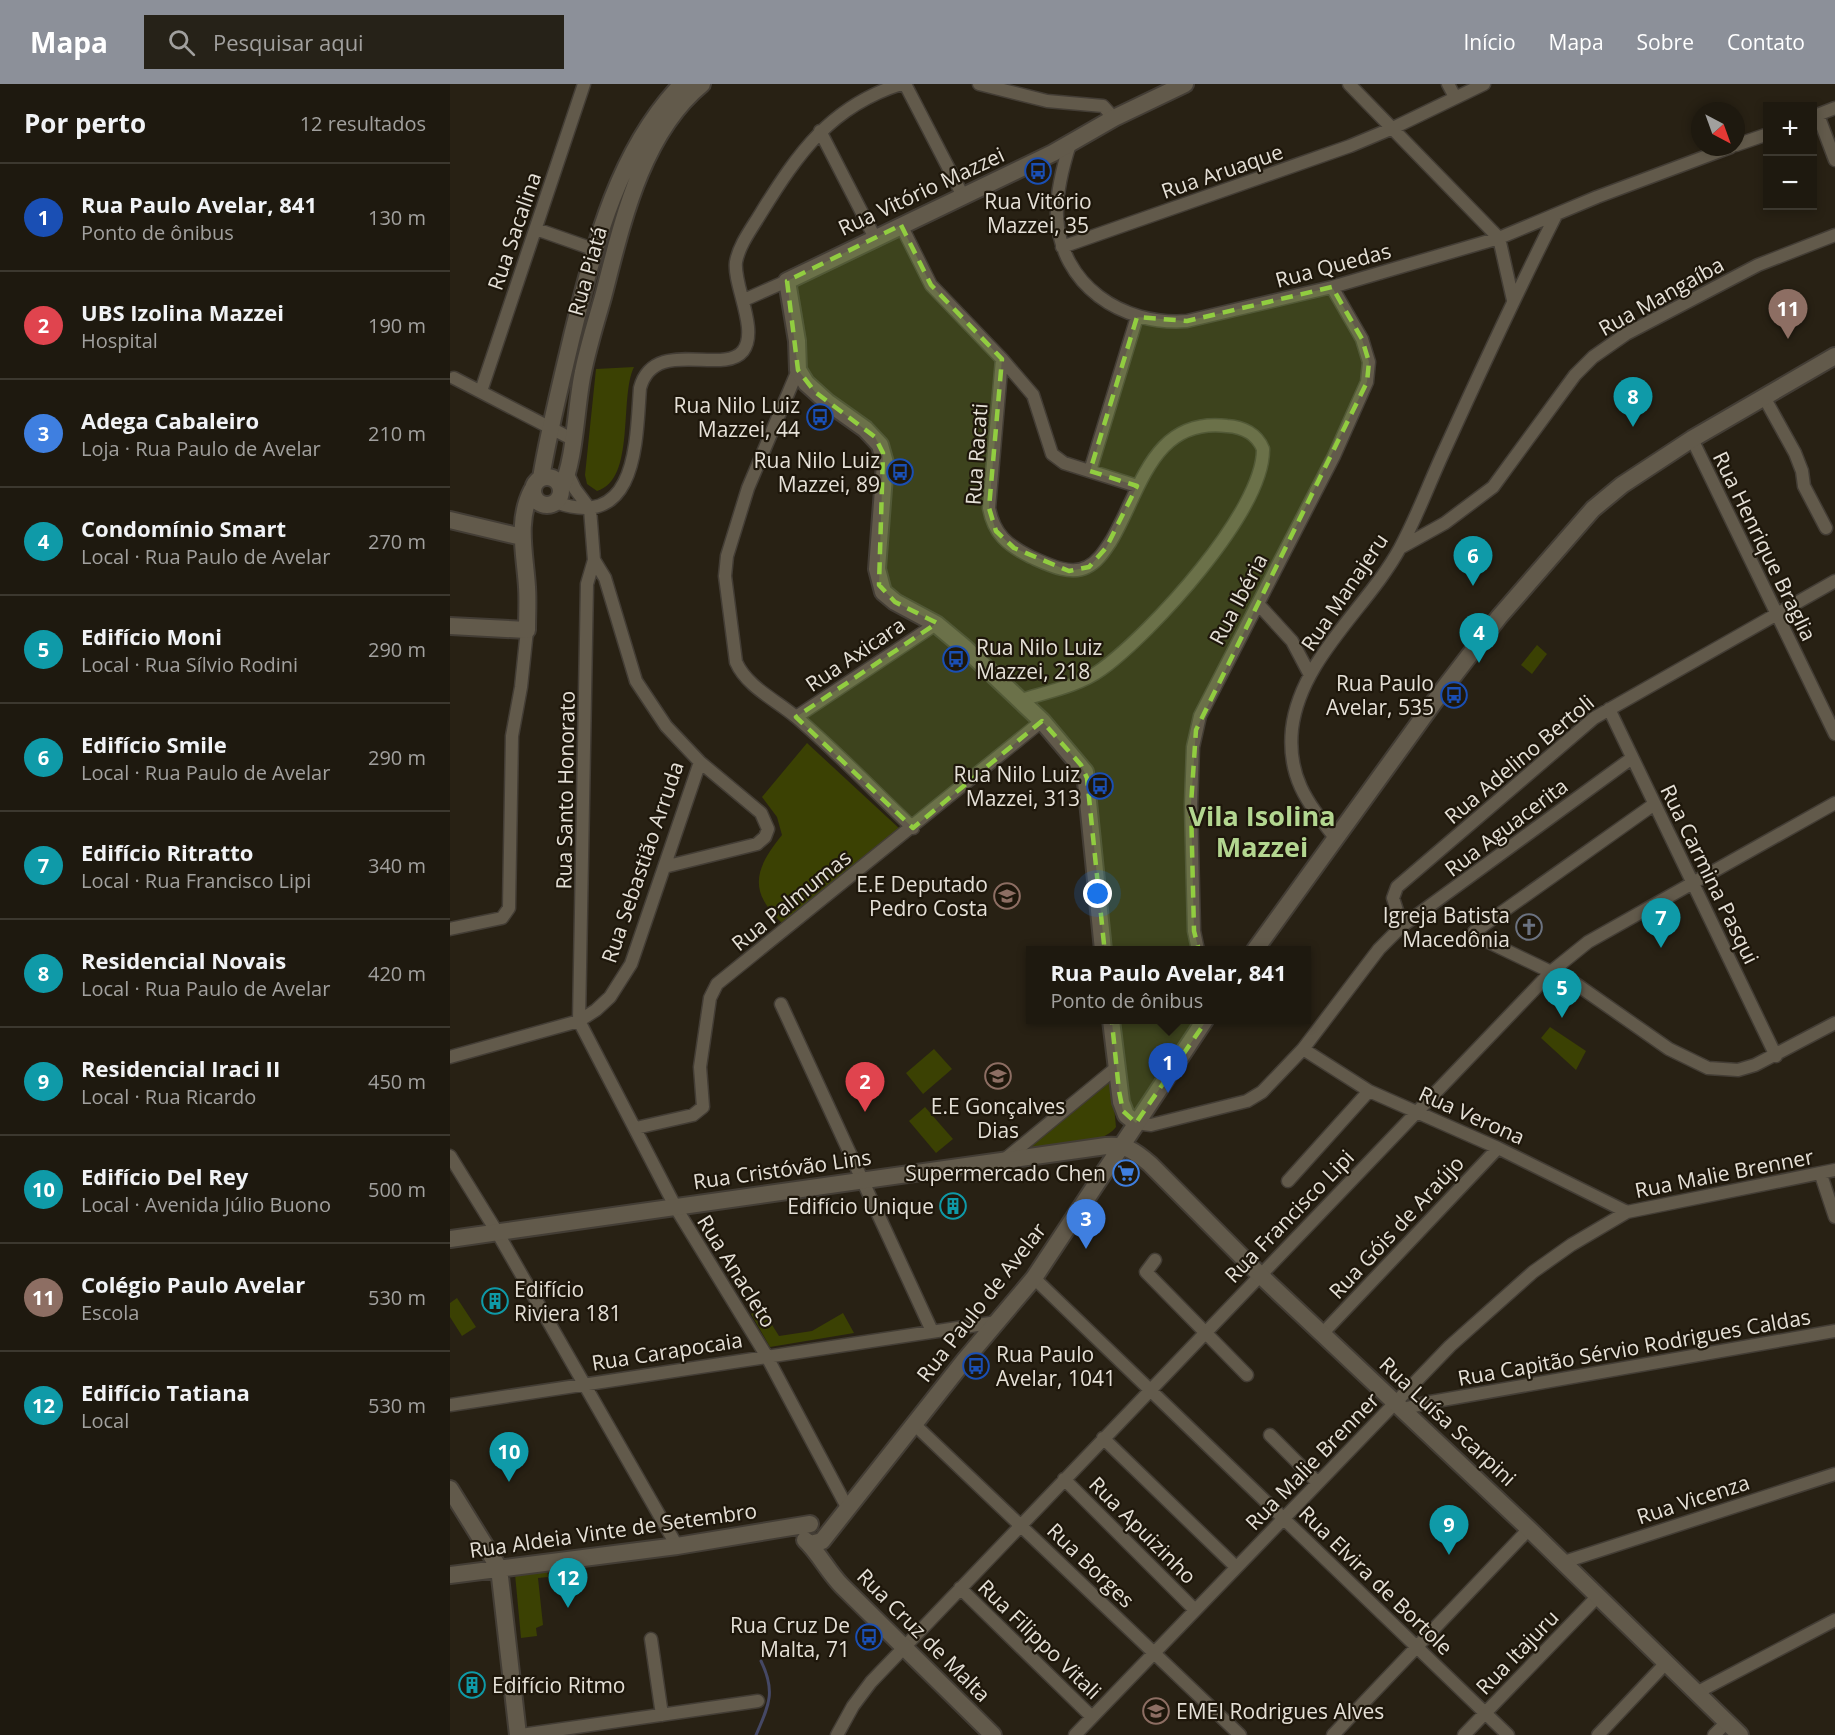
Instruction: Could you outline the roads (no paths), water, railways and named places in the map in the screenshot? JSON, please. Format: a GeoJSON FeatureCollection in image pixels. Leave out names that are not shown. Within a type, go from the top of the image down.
{"type":"FeatureCollection","features":[{"type":"Feature","properties":{"kind":"street","name":"Rua Sacalina"},"geometry":{"type":"LineString","coordinates":[[482,391],[584,84]]}},
{"type":"Feature","properties":{"kind":"street","name":"Rua Piatá"},"geometry":{"type":"LineString","coordinates":[[546,492],[550,428],[593,249],[609,208],[640,143],[658,113],[682,84]]}},
{"type":"Feature","properties":{"kind":"street","name":"Rua Piatá"},"geometry":{"type":"LineString","coordinates":[[546,492],[567,472],[583,371],[630,204],[661,135],[677,111],[702,84]]}},
{"type":"Feature","properties":{"kind":"street"},"geometry":{"type":"LineString","coordinates":[[450,929],[502,918],[509,908],[512,736],[521,687],[527,630],[528,589],[523,531],[546,492],[590,508],[609,499],[631,473],[640,388],[646,373],[669,361],[738,355],[747,342],[744,300],[736,270],[741,249],[792,166],[820,130],[855,104],[903,84],[963,196]]}},
{"type":"Feature","properties":{"kind":"street"},"geometry":{"type":"LineString","coordinates":[[979,84],[1047,101],[1103,106],[1114,118]]}},
{"type":"Feature","properties":{"kind":"street","name":"Rua Vitório Mazzei"},"geometry":{"type":"LineString","coordinates":[[744,300],[1070,144],[1114,118],[1185,84]]}},
{"type":"Feature","properties":{"kind":"street"},"geometry":{"type":"LineString","coordinates":[[1349,84],[1499,238],[1513,300]]}},
{"type":"Feature","properties":{"kind":"street"},"geometry":{"type":"LineString","coordinates":[[1448,84],[1455,98]]}},
{"type":"Feature","properties":{"kind":"street","name":"Rua Aruaque"},"geometry":{"type":"LineString","coordinates":[[1062,247],[1220,194],[1393,128],[1484,84]]}},
{"type":"Feature","properties":{"kind":"street"},"geometry":{"type":"LineString","coordinates":[[1817,115],[1835,108]]}},
{"type":"Feature","properties":{"kind":"street"},"geometry":{"type":"LineString","coordinates":[[1817,120],[1835,160]]}},
{"type":"Feature","properties":{"kind":"street"},"geometry":{"type":"LineString","coordinates":[[820,130],[875,238]]}},
{"type":"Feature","properties":{"kind":"street"},"geometry":{"type":"LineString","coordinates":[[1745,142],[1763,135]]}},
{"type":"Feature","properties":{"kind":"street","name":"Rua Quedas"},"geometry":{"type":"LineString","coordinates":[[1070,144],[1064,162],[1056,214],[1062,247],[1070,266],[1100,297],[1137,317],[1169,322],[1187,321],[1332,287],[1499,238],[1708,156]]}},
{"type":"Feature","properties":{"kind":"street","name":"Rua Manajeru"},"geometry":{"type":"LineString","coordinates":[[1336,839],[1301,793],[1293,759],[1292,729],[1295,712],[1310,675],[1400,548],[1513,300],[1556,215]]}},
{"type":"Feature","properties":{"kind":"street"},"geometry":{"type":"LineString","coordinates":[[901,225],[931,285],[1002,359],[1036,401],[1052,454],[1064,463],[1137,486]]}},
{"type":"Feature","properties":{"kind":"street"},"geometry":{"type":"LineString","coordinates":[[536,229],[593,249]]}},
{"type":"Feature","properties":{"kind":"street","name":"Rua Mangaíba"},"geometry":{"type":"LineString","coordinates":[[1400,548],[1434,529],[1493,487],[1575,375],[1593,357],[1626,334],[1758,265],[1835,235]]}},
{"type":"Feature","properties":{"kind":"street"},"geometry":{"type":"LineString","coordinates":[[787,281],[797,341],[798,370],[748,488],[727,556],[725,576],[733,651],[740,672],[796,717],[913,828]]}},
{"type":"Feature","properties":{"kind":"street","name":"Rua Ibéria"},"geometry":{"type":"LineString","coordinates":[[1197,946],[1194,931],[1191,805],[1196,730],[1215,685],[1259,605],[1334,456],[1367,382],[1369,362],[1365,344],[1332,287]]}},
{"type":"Feature","properties":{"kind":"street"},"geometry":{"type":"LineString","coordinates":[[1090,471],[1137,317]]}},
{"type":"Feature","properties":{"kind":"street"},"geometry":{"type":"LineString","coordinates":[[1259,946],[1445,687],[1499,617],[1593,509],[1622,485],[1692,439],[1835,356]]}},
{"type":"Feature","properties":{"kind":"street","name":"Rua Racati"},"geometry":{"type":"LineString","coordinates":[[1002,359],[989,508],[992,522],[1002,539],[1033,558],[1069,571],[1089,567],[1106,548],[1118,529],[1137,486],[1171,440],[1184,431],[1200,426],[1218,425],[1245,430],[1259,441],[1263,449],[1259,472],[1237,517],[1180,594],[1148,628],[1093,675],[1021,700]]}},
{"type":"Feature","properties":{"kind":"street"},"geometry":{"type":"LineString","coordinates":[[798,370],[815,392],[865,429],[880,444],[885,463],[877,554],[879,585],[895,602],[936,624],[1021,700],[1081,765],[1087,778],[1103,946]]}},
{"type":"Feature","properties":{"kind":"street"},"geometry":{"type":"LineString","coordinates":[[454,378],[572,439]]}},
{"type":"Feature","properties":{"kind":"street"},"geometry":{"type":"LineString","coordinates":[[1764,397],[1795,453],[1802,471],[1804,486],[1826,528]]}},
{"type":"Feature","properties":{"kind":"street","name":"Rua Henrique Braglia"},"geometry":{"type":"LineString","coordinates":[[1692,439],[1835,734]]}},
{"type":"Feature","properties":{"kind":"street"},"geometry":{"type":"LineString","coordinates":[[567,472],[575,489],[590,508]]}},
{"type":"Feature","properties":{"kind":"street","name":"Rua Sebastião Arruda"},"geometry":{"type":"LineString","coordinates":[[579,1021],[610,997],[631,964],[700,762],[666,726],[636,681],[605,578],[594,560],[590,508]]}},
{"type":"Feature","properties":{"kind":"street"},"geometry":{"type":"LineString","coordinates":[[1412,519],[1434,529]]}},
{"type":"Feature","properties":{"kind":"street"},"geometry":{"type":"LineString","coordinates":[[450,520],[523,531]]}},
{"type":"Feature","properties":{"kind":"street","name":"Rua Santo Honorato"},"geometry":{"type":"LineString","coordinates":[[579,1021],[587,584],[594,560]]}},
{"type":"Feature","properties":{"kind":"street","name":"Rua Adelino Bertoli"},"geometry":{"type":"LineString","coordinates":[[1402,926],[1393,898],[1397,887],[1569,739],[1609,709],[1835,581]]}},
{"type":"Feature","properties":{"kind":"street"},"geometry":{"type":"LineString","coordinates":[[1259,605],[1292,641],[1310,675]]}},
{"type":"Feature","properties":{"kind":"street","name":"Rua Axicara"},"geometry":{"type":"LineString","coordinates":[[796,717],[936,624]]}},
{"type":"Feature","properties":{"kind":"street"},"geometry":{"type":"LineString","coordinates":[[450,626],[527,630]]}},
{"type":"Feature","properties":{"kind":"street","name":"Rua Carmina Pasqui"},"geometry":{"type":"LineString","coordinates":[[1609,709],[1776,1056]]}},
{"type":"Feature","properties":{"kind":"street","name":"Rua Palmumas"},"geometry":{"type":"LineString","coordinates":[[636,1128],[693,1115],[703,1107],[700,1067],[710,998],[717,984],[913,828],[1042,721]]}},
{"type":"Feature","properties":{"kind":"street","name":"Rua Aguacerita"},"geometry":{"type":"LineString","coordinates":[[1136,1123],[1151,1125],[1246,1101],[1268,1088],[1304,1049],[1379,949],[1402,926],[1632,758]]}},
{"type":"Feature","properties":{"kind":"street"},"geometry":{"type":"LineString","coordinates":[[664,867],[753,845],[767,833],[766,820],[756,806],[700,762]]}},
{"type":"Feature","properties":{"kind":"street","name":"Rua Francisco Lipi"},"geometry":{"type":"LineString","coordinates":[[837,1735],[853,1706],[871,1682],[1203,1332],[1552,971],[1588,942],[1835,803]]}},
{"type":"Feature","properties":{"kind":"street"},"geometry":{"type":"LineString","coordinates":[[1653,804],[1474,932],[1479,939],[1576,984],[1669,1049],[1708,1068],[1738,1070],[1776,1056],[1835,1023]]}},
{"type":"Feature","properties":{"kind":"street"},"geometry":{"type":"LineString","coordinates":[[781,1004],[932,1330]]}},
{"type":"Feature","properties":{"kind":"street"},"geometry":{"type":"LineString","coordinates":[[450,1057],[579,1021]]}},
{"type":"Feature","properties":{"kind":"street","name":"Rua Anacleto"},"geometry":{"type":"LineString","coordinates":[[579,1021],[676,1208],[766,1355],[845,1512]]}},
{"type":"Feature","properties":{"kind":"street"},"geometry":{"type":"LineString","coordinates":[[1111,1024],[1124,1111],[1136,1123]]}},
{"type":"Feature","properties":{"kind":"street","name":"Rua Paulo de Avelar"},"geometry":{"type":"LineString","coordinates":[[815,1535],[845,1512],[1034,1278],[1202,1024]]}},
{"type":"Feature","properties":{"kind":"street","name":"Rua Verona"},"geometry":{"type":"LineString","coordinates":[[1304,1049],[1369,1091],[1498,1148],[1627,1212]]}},
{"type":"Feature","properties":{"kind":"street"},"geometry":{"type":"LineString","coordinates":[[1003,1160],[1116,1068]]}},
{"type":"Feature","properties":{"kind":"street"},"geometry":{"type":"LineString","coordinates":[[1288,1181],[1369,1091]]}},
{"type":"Feature","properties":{"kind":"street","name":"Rua Cristóvão Lins"},"geometry":{"type":"LineString","coordinates":[[450,1239],[1003,1160],[1121,1146]]}},
{"type":"Feature","properties":{"kind":"street","name":"Rua Luísa Scarpini"},"geometry":{"type":"LineString","coordinates":[[1121,1146],[1137,1152],[1150,1164],[1259,1274],[1564,1562],[1665,1664],[1740,1735]]}},
{"type":"Feature","properties":{"kind":"street","name":"Rua Góis de Araújo"},"geometry":{"type":"LineString","coordinates":[[1322,1334],[1498,1148]]}},
{"type":"Feature","properties":{"kind":"street"},"geometry":{"type":"LineString","coordinates":[[450,1156],[497,1232],[677,1546]]}},
{"type":"Feature","properties":{"kind":"street","name":"Rua Malie Brenner"},"geometry":{"type":"LineString","coordinates":[[1075,1735],[1317,1482],[1400,1406],[1473,1324],[1533,1272],[1571,1245],[1627,1212],[1821,1175],[1835,1170]]}},
{"type":"Feature","properties":{"kind":"street"},"geometry":{"type":"LineString","coordinates":[[1821,1175],[1835,1217]]}},
{"type":"Feature","properties":{"kind":"street"},"geometry":{"type":"LineString","coordinates":[[1155,1260],[1146,1272],[1247,1375]]}},
{"type":"Feature","properties":{"kind":"street","name":"Rua Elvira de Bortole"},"geometry":{"type":"LineString","coordinates":[[1034,1278],[1508,1735]]}},
{"type":"Feature","properties":{"kind":"street","name":"Rua Carapocaia"},"geometry":{"type":"LineString","coordinates":[[450,1405],[766,1355],[997,1322]]}},
{"type":"Feature","properties":{"kind":"street","name":"Rua Capitão Sérvio Rodrigues Caldas"},"geometry":{"type":"LineString","coordinates":[[1400,1406],[1835,1331]]}},
{"type":"Feature","properties":{"kind":"street","name":"Rua Borges"},"geometry":{"type":"LineString","coordinates":[[914,1424],[1240,1735]]}},
{"type":"Feature","properties":{"kind":"street"},"geometry":{"type":"LineString","coordinates":[[1270,1435],[1317,1482]]}},
{"type":"Feature","properties":{"kind":"street"},"geometry":{"type":"LineString","coordinates":[[1103,1438],[1236,1567]]}},
{"type":"Feature","properties":{"kind":"street","name":"Rua Vicenza"},"geometry":{"type":"LineString","coordinates":[[1564,1562],[1835,1473]]}},
{"type":"Feature","properties":{"kind":"street","name":"Rua Apuizinho"},"geometry":{"type":"LineString","coordinates":[[1064,1479],[1194,1609]]}},
{"type":"Feature","properties":{"kind":"street"},"geometry":{"type":"LineString","coordinates":[[450,1489],[499,1568],[519,1735],[758,1701]]}},
{"type":"Feature","properties":{"kind":"street","name":"Rua Aldeia Vinte de Setembro"},"geometry":{"type":"LineString","coordinates":[[450,1575],[677,1546],[782,1529],[815,1535]]}},
{"type":"Feature","properties":{"kind":"street"},"geometry":{"type":"LineString","coordinates":[[1333,1735],[1529,1529]]}},
{"type":"Feature","properties":{"kind":"street","name":"Rua Cruz de Malta"},"geometry":{"type":"LineString","coordinates":[[815,1535],[825,1566],[903,1648],[993,1735]]}},
{"type":"Feature","properties":{"kind":"street","name":"Rua Filippo Vitali"},"geometry":{"type":"LineString","coordinates":[[960,1588],[1092,1717]]}},
{"type":"Feature","properties":{"kind":"street","name":"Rua Itajuru"},"geometry":{"type":"LineString","coordinates":[[1464,1735],[1598,1596]]}},
{"type":"Feature","properties":{"kind":"street"},"geometry":{"type":"LineString","coordinates":[[1696,1693],[1835,1620]]}},
{"type":"Feature","properties":{"kind":"street"},"geometry":{"type":"LineString","coordinates":[[651,1639],[662,1715]]}},
{"type":"Feature","properties":{"kind":"street"},"geometry":{"type":"LineString","coordinates":[[1598,1735],[1665,1664]]}},
{"type":"Feature","properties":{"kind":"street"},"geometry":{"type":"LineString","coordinates":[[1714,1735],[1726,1723]]}},
{"type":"Feature","properties":{"kind":"waterway"},"geometry":{"type":"LineString","coordinates":[[756,1735],[769,1698],[768,1681],[761,1661]]}},
{"type":"Feature","properties":{"kind":"place","name":"Rua Vitório Mazzei, 35"},"geometry":{"type":"Point","coordinates":[1038,171]}},
{"type":"Feature","properties":{"kind":"place","name":"Colégio Paulo Avelar"},"geometry":{"type":"Point","coordinates":[1788,339]}},
{"type":"Feature","properties":{"kind":"place","name":"Rua Nilo Luiz Mazzei, 44"},"geometry":{"type":"Point","coordinates":[820,417]}},
{"type":"Feature","properties":{"kind":"place","name":"Residencial Novais"},"geometry":{"type":"Point","coordinates":[1633,427]}},
{"type":"Feature","properties":{"kind":"place","name":"Rua Nilo Luiz Mazzei, 89"},"geometry":{"type":"Point","coordinates":[900,472]}},
{"type":"Feature","properties":{"kind":"place","name":"Edifício Smile"},"geometry":{"type":"Point","coordinates":[1473,586]}},
{"type":"Feature","properties":{"kind":"place","name":"Rua Nilo Luiz Mazzei, 218"},"geometry":{"type":"Point","coordinates":[956,659]}},
{"type":"Feature","properties":{"kind":"place","name":"Condomínio Smart"},"geometry":{"type":"Point","coordinates":[1479,663]}},
{"type":"Feature","properties":{"kind":"place","name":"Rua Paulo Avelar, 535"},"geometry":{"type":"Point","coordinates":[1454,695]}},
{"type":"Feature","properties":{"kind":"place","name":"Rua Nilo Luiz Mazzei, 313"},"geometry":{"type":"Point","coordinates":[1100,786]}},
{"type":"Feature","properties":{"kind":"place","name":"E.E Deputado Pedro Costa"},"geometry":{"type":"Point","coordinates":[1007,896]}},
{"type":"Feature","properties":{"kind":"place","name":"Igreja Batista Macedônia"},"geometry":{"type":"Point","coordinates":[1529,927]}},
{"type":"Feature","properties":{"kind":"place","name":"Edifício Ritratto"},"geometry":{"type":"Point","coordinates":[1661,948]}},
{"type":"Feature","properties":{"kind":"place","name":"Edifício Moni"},"geometry":{"type":"Point","coordinates":[1562,1018]}},
{"type":"Feature","properties":{"kind":"place","name":"E.E Gonçalves Dias"},"geometry":{"type":"Point","coordinates":[998,1076]}},
{"type":"Feature","properties":{"kind":"place","name":"Rua Paulo Avelar, 841"},"geometry":{"type":"Point","coordinates":[1168,1093]}},
{"type":"Feature","properties":{"kind":"place","name":"UBS Izolina Mazzei"},"geometry":{"type":"Point","coordinates":[865,1112]}},
{"type":"Feature","properties":{"kind":"place","name":"Supermercado Chen"},"geometry":{"type":"Point","coordinates":[1126,1173]}},
{"type":"Feature","properties":{"kind":"place","name":"Edifício Unique"},"geometry":{"type":"Point","coordinates":[953,1206]}},
{"type":"Feature","properties":{"kind":"place","name":"Adega Cabaleiro"},"geometry":{"type":"Point","coordinates":[1086,1249]}},
{"type":"Feature","properties":{"kind":"place","name":"Edifício Riviera 181"},"geometry":{"type":"Point","coordinates":[495,1301]}},
{"type":"Feature","properties":{"kind":"place","name":"Rua Paulo Avelar, 1041"},"geometry":{"type":"Point","coordinates":[976,1366]}},
{"type":"Feature","properties":{"kind":"place","name":"Edifício Del Rey"},"geometry":{"type":"Point","coordinates":[509,1482]}},
{"type":"Feature","properties":{"kind":"place","name":"Residencial Iraci II"},"geometry":{"type":"Point","coordinates":[1449,1555]}},
{"type":"Feature","properties":{"kind":"place","name":"Edifício Tatiana"},"geometry":{"type":"Point","coordinates":[568,1608]}},
{"type":"Feature","properties":{"kind":"place","name":"Rua Cruz De Malta, 71"},"geometry":{"type":"Point","coordinates":[869,1637]}},
{"type":"Feature","properties":{"kind":"place","name":"Edifício Ritmo"},"geometry":{"type":"Point","coordinates":[472,1685]}},
{"type":"Feature","properties":{"kind":"place","name":"EMEI Rodrigues Alves"},"geometry":{"type":"Point","coordinates":[1156,1711]}},
{"type":"Feature","properties":{"kind":"district","name":"Vila Isolina Mazzei"},"geometry":{"type":"Point","coordinates":[1262,830]}}]}
